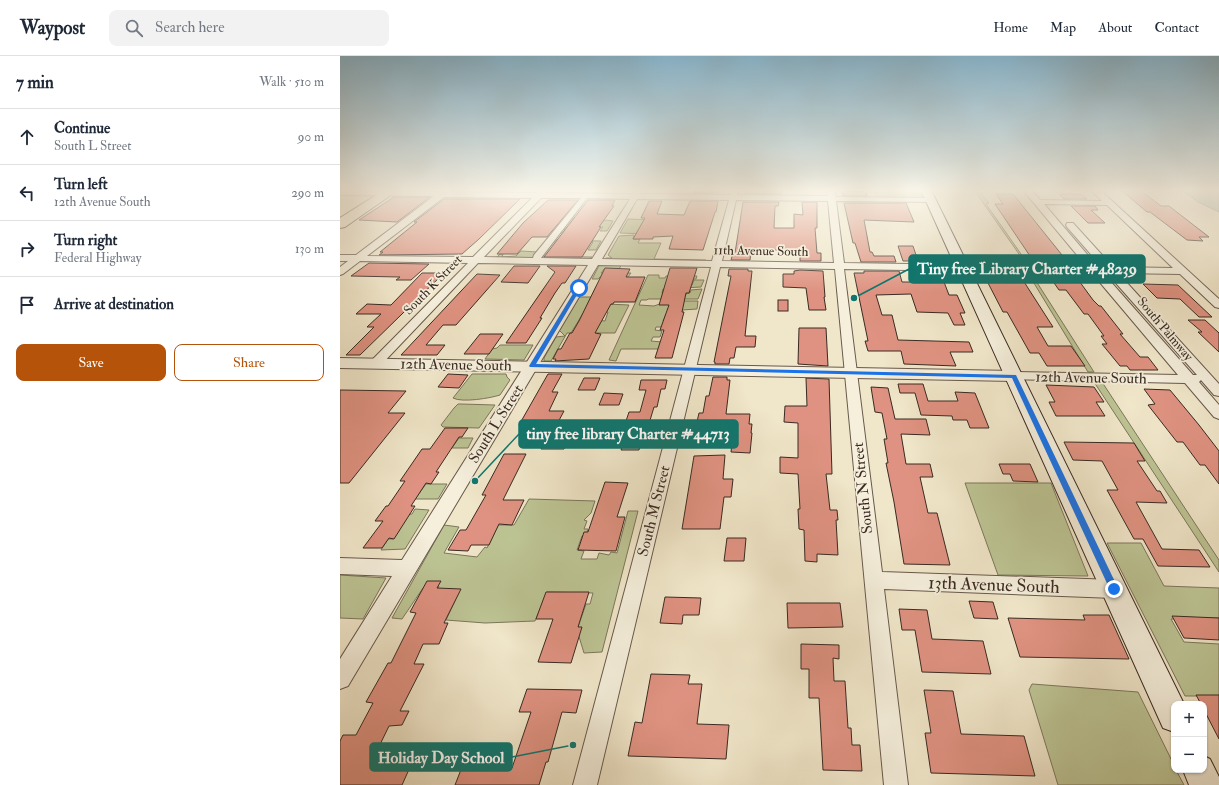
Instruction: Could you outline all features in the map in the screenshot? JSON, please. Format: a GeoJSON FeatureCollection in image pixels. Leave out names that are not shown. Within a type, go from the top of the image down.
{"type":"FeatureCollection","features":[{"type":"Feature","properties":{"kind":"main road"},"geometry":{"type":"LineString","coordinates":[[942,224],[1171,712]]}},
{"type":"Feature","properties":{"kind":"main road"},"geometry":{"type":"LineString","coordinates":[[1200,773],[1206,785]]}},
{"type":"Feature","properties":{"kind":"street"},"geometry":{"type":"LineString","coordinates":[[340,272],[403,224]]}},
{"type":"Feature","properties":{"kind":"street","name":"South K Street"},"geometry":{"type":"LineString","coordinates":[[375,364],[510,224]]}},
{"type":"Feature","properties":{"kind":"street"},"geometry":{"type":"LineString","coordinates":[[537,257],[563,224]]}},
{"type":"Feature","properties":{"kind":"street","name":"South L Street"},"geometry":{"type":"LineString","coordinates":[[340,678],[618,224]]}},
{"type":"Feature","properties":{"kind":"street","name":"South M Street"},"geometry":{"type":"LineString","coordinates":[[585,785],[726,224]]}},
{"type":"Feature","properties":{"kind":"street","name":"South N Street"},"geometry":{"type":"LineString","coordinates":[[834,224],[896,785]]}},
{"type":"Feature","properties":{"kind":"street","name":"South Palmway"},"geometry":{"type":"LineString","coordinates":[[1056,224],[1219,414]]}},
{"type":"Feature","properties":{"kind":"street","name":"South Palmway"},"geometry":{"type":"LineString","coordinates":[[1069,224],[1110,270],[1214,380],[1219,392]]}},
{"type":"Feature","properties":{"kind":"street"},"geometry":{"type":"LineString","coordinates":[[1132,224],[1219,305]]}},
{"type":"Feature","properties":{"kind":"street","name":"11th Avenue South"},"geometry":{"type":"LineString","coordinates":[[340,258],[1181,271]]}},
{"type":"Feature","properties":{"kind":"street","name":"12th Avenue South"},"geometry":{"type":"LineString","coordinates":[[340,363],[1214,380]]}},
{"type":"Feature","properties":{"kind":"street"},"geometry":{"type":"LineString","coordinates":[[340,566],[408,568]]}},
{"type":"Feature","properties":{"kind":"street","name":"13th Avenue South"},"geometry":{"type":"LineString","coordinates":[[874,580],[1114,589]]}},
{"type":"Feature","properties":{"kind":"shaded area"},"geometry":{"type":"Polygon","coordinates":[[[562,224],[611,224],[607,231],[600,231],[603,227],[565,228],[564,230],[567,230],[568,233],[559,233],[553,240],[601,241],[596,250],[588,250],[593,242],[554,242],[542,256],[592,257],[589,259],[496,258],[500,254],[503,254],[502,257],[516,256],[521,251],[538,252],[562,224]]]}},
{"type":"Feature","properties":{"kind":"shaded area"},"geometry":{"type":"Polygon","coordinates":[[[625,224],[652,224],[647,234],[620,233],[625,224]]]}},
{"type":"Feature","properties":{"kind":"shaded area"},"geometry":{"type":"Polygon","coordinates":[[[998,224],[1000,224],[1028,264],[1026,264],[998,224]]]}},
{"type":"Feature","properties":{"kind":"shaded area"},"geometry":{"type":"Polygon","coordinates":[[[634,235],[633,239],[640,239],[638,243],[661,243],[654,259],[706,260],[706,262],[604,261],[606,258],[612,258],[608,255],[619,236],[634,235]]]}},
{"type":"Feature","properties":{"kind":"shaded area"},"geometry":{"type":"Polygon","coordinates":[[[600,264],[622,264],[619,269],[604,269],[601,273],[631,273],[628,277],[600,277],[598,279],[592,279],[600,264]]]}},
{"type":"Feature","properties":{"kind":"shaded area"},"geometry":{"type":"Polygon","coordinates":[[[1026,270],[1029,270],[1094,372],[1088,372],[1026,270]]]}},
{"type":"Feature","properties":{"kind":"shaded area"},"geometry":{"type":"Polygon","coordinates":[[[648,275],[659,275],[659,278],[665,278],[666,276],[697,276],[696,279],[672,279],[670,284],[692,285],[694,280],[704,280],[701,287],[663,289],[662,293],[685,296],[686,293],[690,293],[691,290],[702,289],[698,299],[648,299],[641,300],[639,305],[654,306],[668,301],[698,301],[697,309],[682,310],[671,314],[666,314],[663,321],[666,321],[665,327],[656,327],[655,330],[662,331],[660,337],[653,337],[651,341],[662,342],[660,349],[621,349],[616,361],[609,360],[648,275]]]}},
{"type":"Feature","properties":{"kind":"shaded area"},"geometry":{"type":"Polygon","coordinates":[[[576,297],[591,297],[589,301],[606,304],[629,305],[615,333],[587,333],[594,320],[605,321],[608,312],[585,310],[571,333],[567,333],[551,361],[544,361],[544,358],[556,337],[565,336],[558,329],[576,297]]]}},
{"type":"Feature","properties":{"kind":"shaded area"},"geometry":{"type":"Polygon","coordinates":[[[500,345],[533,345],[524,360],[485,359],[492,349],[497,348],[500,345]]]}},
{"type":"Feature","properties":{"kind":"shaded area"},"geometry":{"type":"Polygon","coordinates":[[[472,374],[506,374],[510,380],[500,395],[484,399],[469,400],[453,398],[472,374]]]}},
{"type":"Feature","properties":{"kind":"shaded area"},"geometry":{"type":"Polygon","coordinates":[[[1094,382],[1102,382],[1219,560],[1219,572],[1094,382]]]}},
{"type":"Feature","properties":{"kind":"shaded area"},"geometry":{"type":"Polygon","coordinates":[[[458,404],[495,405],[479,428],[443,427],[441,425],[458,404]]]}},
{"type":"Feature","properties":{"kind":"shaded area"},"geometry":{"type":"Polygon","coordinates":[[[459,438],[473,438],[468,448],[452,448],[459,438]]]}},
{"type":"Feature","properties":{"kind":"shaded area"},"geometry":{"type":"Polygon","coordinates":[[[965,483],[1051,483],[1088,576],[998,575],[965,483]]]}},
{"type":"Feature","properties":{"kind":"shaded area"},"geometry":{"type":"Polygon","coordinates":[[[426,484],[447,484],[438,499],[415,499],[426,484]]]}},
{"type":"Feature","properties":{"kind":"shaded area"},"geometry":{"type":"Polygon","coordinates":[[[529,499],[595,501],[591,513],[584,520],[587,521],[584,529],[588,529],[586,535],[582,536],[577,550],[584,551],[581,559],[597,559],[599,553],[609,555],[611,552],[617,553],[628,511],[638,511],[602,652],[584,653],[577,630],[586,604],[590,604],[593,593],[547,592],[535,621],[485,623],[446,620],[459,592],[437,590],[439,586],[423,588],[402,619],[392,618],[444,525],[459,527],[444,553],[477,557],[485,547],[487,548],[498,525],[514,525],[529,499]]]}},
{"type":"Feature","properties":{"kind":"shaded area"},"geometry":{"type":"Polygon","coordinates":[[[415,509],[429,510],[405,549],[381,550],[388,539],[393,539],[406,515],[412,514],[415,509]]]}},
{"type":"Feature","properties":{"kind":"shaded area"},"geometry":{"type":"Polygon","coordinates":[[[1107,543],[1141,543],[1164,586],[1219,588],[1219,618],[1171,619],[1184,642],[1219,644],[1219,696],[1185,696],[1107,543]]]}},
{"type":"Feature","properties":{"kind":"shaded area"},"geometry":{"type":"Polygon","coordinates":[[[340,575],[386,578],[363,619],[340,618],[340,575]]]}},
{"type":"Feature","properties":{"kind":"shaded area"},"geometry":{"type":"Polygon","coordinates":[[[1032,684],[1138,692],[1171,759],[1171,773],[1178,773],[1184,785],[1058,785],[1029,690],[1032,684]]]}},
{"type":"Feature","properties":{"kind":"building"},"geometry":{"type":"Polygon","coordinates":[[[415,224],[494,224],[462,254],[379,255],[383,252],[380,252],[415,224]]]}},
{"type":"Feature","properties":{"kind":"building"},"geometry":{"type":"Polygon","coordinates":[[[522,224],[558,224],[547,237],[532,237],[517,254],[497,254],[522,224]]]}},
{"type":"Feature","properties":{"kind":"building"},"geometry":{"type":"Polygon","coordinates":[[[569,224],[601,224],[599,227],[601,227],[582,257],[544,257],[569,224]]]}},
{"type":"Feature","properties":{"kind":"building"},"geometry":{"type":"Polygon","coordinates":[[[642,224],[711,224],[703,250],[669,249],[673,236],[653,237],[653,239],[633,239],[642,224]]]}},
{"type":"Feature","properties":{"kind":"building"},"geometry":{"type":"Polygon","coordinates":[[[740,224],[774,224],[774,228],[794,228],[794,224],[817,224],[817,228],[815,228],[817,253],[821,253],[821,261],[800,261],[800,250],[751,252],[750,260],[731,260],[733,253],[735,253],[740,224]]]}},
{"type":"Feature","properties":{"kind":"building"},"geometry":{"type":"Polygon","coordinates":[[[849,224],[865,224],[870,252],[872,252],[874,256],[894,256],[896,262],[861,262],[855,243],[853,243],[849,224]]]}},
{"type":"Feature","properties":{"kind":"building"},"geometry":{"type":"Polygon","coordinates":[[[1008,224],[1037,224],[1062,255],[1059,255],[1067,265],[1036,265],[1008,224]]]}},
{"type":"Feature","properties":{"kind":"building"},"geometry":{"type":"Polygon","coordinates":[[[1166,224],[1192,224],[1209,237],[1199,237],[1203,241],[1187,240],[1166,224]]]}},
{"type":"Feature","properties":{"kind":"building"},"geometry":{"type":"Polygon","coordinates":[[[898,246],[913,246],[918,261],[903,261],[898,246]]]}},
{"type":"Feature","properties":{"kind":"building"},"geometry":{"type":"Polygon","coordinates":[[[369,263],[429,264],[411,280],[396,280],[400,277],[351,276],[369,263]]]}},
{"type":"Feature","properties":{"kind":"building"},"geometry":{"type":"Polygon","coordinates":[[[514,266],[540,266],[528,283],[501,282],[514,266]]]}},
{"type":"Feature","properties":{"kind":"building"},"geometry":{"type":"Polygon","coordinates":[[[547,266],[576,266],[565,283],[562,283],[555,293],[540,318],[542,318],[526,343],[506,343],[555,272],[547,266]]]}},
{"type":"Feature","properties":{"kind":"building"},"geometry":{"type":"Polygon","coordinates":[[[605,268],[630,269],[626,277],[645,277],[635,302],[614,302],[611,304],[595,333],[601,334],[589,359],[555,361],[556,359],[553,359],[558,349],[561,349],[579,321],[605,268]]]}},
{"type":"Feature","properties":{"kind":"building"},"geometry":{"type":"Polygon","coordinates":[[[670,268],[697,268],[689,293],[686,293],[682,312],[684,312],[672,358],[655,358],[664,330],[660,330],[669,305],[659,305],[670,268]]]}},
{"type":"Feature","properties":{"kind":"building"},"geometry":{"type":"Polygon","coordinates":[[[729,269],[748,269],[748,271],[752,271],[745,336],[756,336],[755,347],[736,347],[734,358],[730,358],[729,364],[715,364],[714,362],[731,276],[728,276],[729,269]]]}},
{"type":"Feature","properties":{"kind":"building"},"geometry":{"type":"Polygon","coordinates":[[[794,271],[823,271],[826,310],[809,310],[806,288],[783,287],[783,274],[794,274],[794,271]]]}},
{"type":"Feature","properties":{"kind":"building"},"geometry":{"type":"Polygon","coordinates":[[[864,271],[899,271],[902,282],[924,282],[921,274],[933,274],[936,282],[944,282],[949,295],[957,295],[965,313],[960,313],[965,325],[954,325],[948,313],[917,312],[911,294],[876,295],[882,315],[892,315],[898,340],[969,342],[973,352],[950,352],[956,366],[904,364],[901,351],[868,351],[865,341],[868,341],[854,273],[864,273],[864,271]]]}},
{"type":"Feature","properties":{"kind":"building"},"geometry":{"type":"Polygon","coordinates":[[[422,273],[444,273],[360,355],[346,355],[374,327],[367,327],[381,314],[356,314],[367,304],[391,305],[422,273]]]}},
{"type":"Feature","properties":{"kind":"building"},"geometry":{"type":"Polygon","coordinates":[[[987,273],[1019,274],[1053,327],[1037,327],[1048,346],[1071,346],[1085,366],[1047,366],[1039,353],[1030,353],[1007,312],[1003,312],[987,281],[991,282],[987,273]]]}},
{"type":"Feature","properties":{"kind":"building"},"geometry":{"type":"Polygon","coordinates":[[[477,274],[500,275],[456,325],[443,325],[426,345],[445,345],[437,355],[401,355],[477,274]]]}},
{"type":"Feature","properties":{"kind":"building"},"geometry":{"type":"Polygon","coordinates":[[[1042,274],[1074,274],[1093,300],[1101,306],[1123,334],[1120,334],[1140,357],[1148,357],[1158,370],[1130,370],[1127,366],[1120,366],[1102,344],[1107,344],[1101,336],[1104,336],[1088,314],[1084,314],[1066,290],[1059,290],[1052,280],[1046,280],[1042,274]]]}},
{"type":"Feature","properties":{"kind":"building"},"geometry":{"type":"Polygon","coordinates":[[[1143,284],[1178,285],[1212,317],[1199,317],[1180,299],[1157,298],[1143,284]]]}},
{"type":"Feature","properties":{"kind":"building"},"geometry":{"type":"Polygon","coordinates":[[[778,300],[788,300],[788,311],[778,311],[778,300]]]}},
{"type":"Feature","properties":{"kind":"building"},"geometry":{"type":"Polygon","coordinates":[[[1188,320],[1205,320],[1219,333],[1219,352],[1198,332],[1202,332],[1188,320]]]}},
{"type":"Feature","properties":{"kind":"building"},"geometry":{"type":"Polygon","coordinates":[[[799,328],[826,328],[828,366],[798,364],[799,328]]]}},
{"type":"Feature","properties":{"kind":"building"},"geometry":{"type":"Polygon","coordinates":[[[480,334],[503,334],[489,354],[464,354],[480,334]]]}},
{"type":"Feature","properties":{"kind":"building"},"geometry":{"type":"Polygon","coordinates":[[[448,374],[468,375],[459,388],[438,387],[448,374]]]}},
{"type":"Feature","properties":{"kind":"building"},"geometry":{"type":"Polygon","coordinates":[[[548,374],[562,374],[552,392],[558,392],[549,411],[564,411],[556,426],[519,425],[548,374]]]}},
{"type":"Feature","properties":{"kind":"building"},"geometry":{"type":"Polygon","coordinates":[[[713,377],[727,377],[727,380],[730,380],[726,414],[750,414],[749,424],[752,424],[752,433],[750,453],[731,452],[734,427],[696,426],[699,413],[703,413],[706,396],[709,396],[713,377]]]}},
{"type":"Feature","properties":{"kind":"building"},"geometry":{"type":"Polygon","coordinates":[[[584,378],[600,378],[595,390],[578,390],[584,378]]]}},
{"type":"Feature","properties":{"kind":"building"},"geometry":{"type":"Polygon","coordinates":[[[806,378],[829,379],[832,474],[826,474],[830,510],[837,510],[838,520],[836,520],[838,555],[817,554],[817,562],[805,561],[804,530],[799,529],[798,509],[800,509],[798,474],[780,473],[780,457],[798,458],[798,423],[784,422],[785,406],[807,406],[806,378]]]}},
{"type":"Feature","properties":{"kind":"building"},"geometry":{"type":"Polygon","coordinates":[[[641,380],[667,380],[665,389],[661,389],[657,407],[654,407],[648,427],[645,427],[639,450],[621,450],[629,427],[624,427],[629,412],[640,412],[646,390],[639,390],[641,380]]]}},
{"type":"Feature","properties":{"kind":"building"},"geometry":{"type":"Polygon","coordinates":[[[898,384],[923,384],[928,401],[958,401],[955,392],[975,393],[989,428],[970,428],[967,420],[953,420],[952,416],[921,415],[915,393],[900,393],[898,384]]]}},
{"type":"Feature","properties":{"kind":"building"},"geometry":{"type":"Polygon","coordinates":[[[1046,385],[1094,387],[1104,402],[1096,402],[1105,416],[1056,416],[1049,402],[1055,402],[1046,385]]]}},
{"type":"Feature","properties":{"kind":"building"},"geometry":{"type":"Polygon","coordinates":[[[871,387],[888,388],[895,419],[926,419],[930,435],[901,434],[906,464],[930,464],[933,477],[920,477],[928,513],[937,513],[950,565],[904,564],[886,463],[888,463],[884,439],[887,439],[882,413],[875,412],[871,387]]]}},
{"type":"Feature","properties":{"kind":"building"},"geometry":{"type":"Polygon","coordinates":[[[1144,389],[1170,390],[1199,425],[1219,451],[1219,484],[1205,465],[1200,465],[1183,442],[1177,442],[1148,405],[1155,404],[1144,389]]]}},
{"type":"Feature","properties":{"kind":"building"},"geometry":{"type":"Polygon","coordinates":[[[340,390],[406,391],[388,413],[405,413],[349,483],[340,483],[340,390]]]}},
{"type":"Feature","properties":{"kind":"building"},"geometry":{"type":"Polygon","coordinates":[[[604,393],[623,394],[619,405],[599,405],[604,393]]]}},
{"type":"Feature","properties":{"kind":"building"},"geometry":{"type":"Polygon","coordinates":[[[445,428],[468,428],[462,437],[459,437],[436,472],[439,472],[431,484],[426,483],[411,506],[415,506],[394,539],[389,538],[382,548],[363,548],[383,521],[375,521],[386,506],[388,506],[405,481],[400,481],[422,449],[430,449],[445,428]]]}},
{"type":"Feature","properties":{"kind":"building"},"geometry":{"type":"Polygon","coordinates":[[[549,430],[572,430],[564,449],[541,449],[549,430]]]}},
{"type":"Feature","properties":{"kind":"building"},"geometry":{"type":"Polygon","coordinates":[[[1064,442],[1134,443],[1145,461],[1137,461],[1157,491],[1160,491],[1167,503],[1136,502],[1162,549],[1199,550],[1210,567],[1158,566],[1143,539],[1134,539],[1107,490],[1118,490],[1102,461],[1073,460],[1064,442]]]}},
{"type":"Feature","properties":{"kind":"building"},"geometry":{"type":"Polygon","coordinates":[[[504,454],[526,454],[503,500],[524,500],[512,525],[499,524],[489,545],[471,545],[468,551],[448,550],[460,530],[466,530],[486,495],[482,495],[504,454]]]}},
{"type":"Feature","properties":{"kind":"building"},"geometry":{"type":"Polygon","coordinates":[[[725,455],[723,479],[733,479],[731,497],[724,497],[720,529],[682,529],[694,456],[725,455]]]}},
{"type":"Feature","properties":{"kind":"building"},"geometry":{"type":"Polygon","coordinates":[[[999,464],[1030,464],[1038,482],[1013,481],[1010,474],[1003,474],[999,464]]]}},
{"type":"Feature","properties":{"kind":"building"},"geometry":{"type":"Polygon","coordinates":[[[605,482],[628,483],[617,517],[625,517],[616,551],[578,550],[584,532],[588,532],[605,482]]]}},
{"type":"Feature","properties":{"kind":"building"},"geometry":{"type":"Polygon","coordinates":[[[727,538],[746,538],[744,561],[724,561],[727,538]]]}},
{"type":"Feature","properties":{"kind":"building"},"geometry":{"type":"Polygon","coordinates":[[[427,581],[441,581],[437,588],[461,589],[444,623],[448,623],[439,644],[423,644],[414,664],[424,664],[400,711],[409,711],[402,725],[389,726],[371,763],[411,765],[402,785],[340,785],[340,741],[343,735],[356,735],[373,703],[366,702],[388,663],[391,663],[416,613],[410,612],[427,581]]]}},
{"type":"Feature","properties":{"kind":"building"},"geometry":{"type":"Polygon","coordinates":[[[546,592],[589,592],[578,627],[582,627],[571,663],[538,662],[553,619],[536,619],[546,592]]]}},
{"type":"Feature","properties":{"kind":"building"},"geometry":{"type":"Polygon","coordinates":[[[665,597],[701,598],[699,615],[683,615],[682,624],[660,623],[665,597]]]}},
{"type":"Feature","properties":{"kind":"building"},"geometry":{"type":"Polygon","coordinates":[[[969,601],[993,602],[998,619],[974,618],[969,601]]]}},
{"type":"Feature","properties":{"kind":"building"},"geometry":{"type":"Polygon","coordinates":[[[787,603],[840,603],[843,627],[788,628],[787,603]]]}},
{"type":"Feature","properties":{"kind":"building"},"geometry":{"type":"Polygon","coordinates":[[[899,609],[927,610],[932,639],[983,641],[991,674],[922,672],[915,630],[902,630],[899,609]]]}},
{"type":"Feature","properties":{"kind":"building"},"geometry":{"type":"Polygon","coordinates":[[[1083,615],[1109,615],[1129,659],[1020,657],[1008,618],[1085,620],[1083,615]]]}},
{"type":"Feature","properties":{"kind":"building"},"geometry":{"type":"Polygon","coordinates":[[[1172,616],[1219,618],[1219,640],[1184,638],[1172,616]]]}},
{"type":"Feature","properties":{"kind":"building"},"geometry":{"type":"Polygon","coordinates":[[[801,644],[839,645],[839,659],[833,658],[834,681],[845,681],[848,728],[851,728],[852,745],[860,745],[862,771],[823,770],[819,698],[809,698],[809,669],[801,669],[801,644]]]}},
{"type":"Feature","properties":{"kind":"building"},"geometry":{"type":"Polygon","coordinates":[[[651,674],[690,675],[688,684],[702,684],[697,724],[729,725],[726,759],[628,756],[635,722],[642,723],[651,674]]]}},
{"type":"Feature","properties":{"kind":"building"},"geometry":{"type":"Polygon","coordinates":[[[527,689],[582,690],[576,713],[562,712],[548,762],[546,762],[539,785],[455,785],[462,767],[512,768],[531,712],[519,712],[527,689]]]}},
{"type":"Feature","properties":{"kind":"building"},"geometry":{"type":"Polygon","coordinates":[[[924,690],[953,691],[961,734],[1024,736],[1035,776],[931,773],[925,733],[931,733],[924,690]]]}},
{"type":"Feature","properties":{"kind":"building"},"geometry":{"type":"Polygon","coordinates":[[[1196,695],[1219,695],[1219,739],[1207,716],[1207,701],[1199,701],[1196,695]]]}},
{"type":"Feature","properties":{"kind":"place","name":"Tiny free Library Charter #48239"},"geometry":{"type":"Point","coordinates":[854,298]}},
{"type":"Feature","properties":{"kind":"place","name":"tiny free library Charter #44713"},"geometry":{"type":"Point","coordinates":[475,481]}},
{"type":"Feature","properties":{"kind":"place","name":"Holiday Day School"},"geometry":{"type":"Point","coordinates":[573,745]}},
{"type":"Feature","properties":{"kind":"route"},"geometry":{"type":"LineString","coordinates":[[579,288],[532,366],[1014,376],[1114,589]]}}]}
